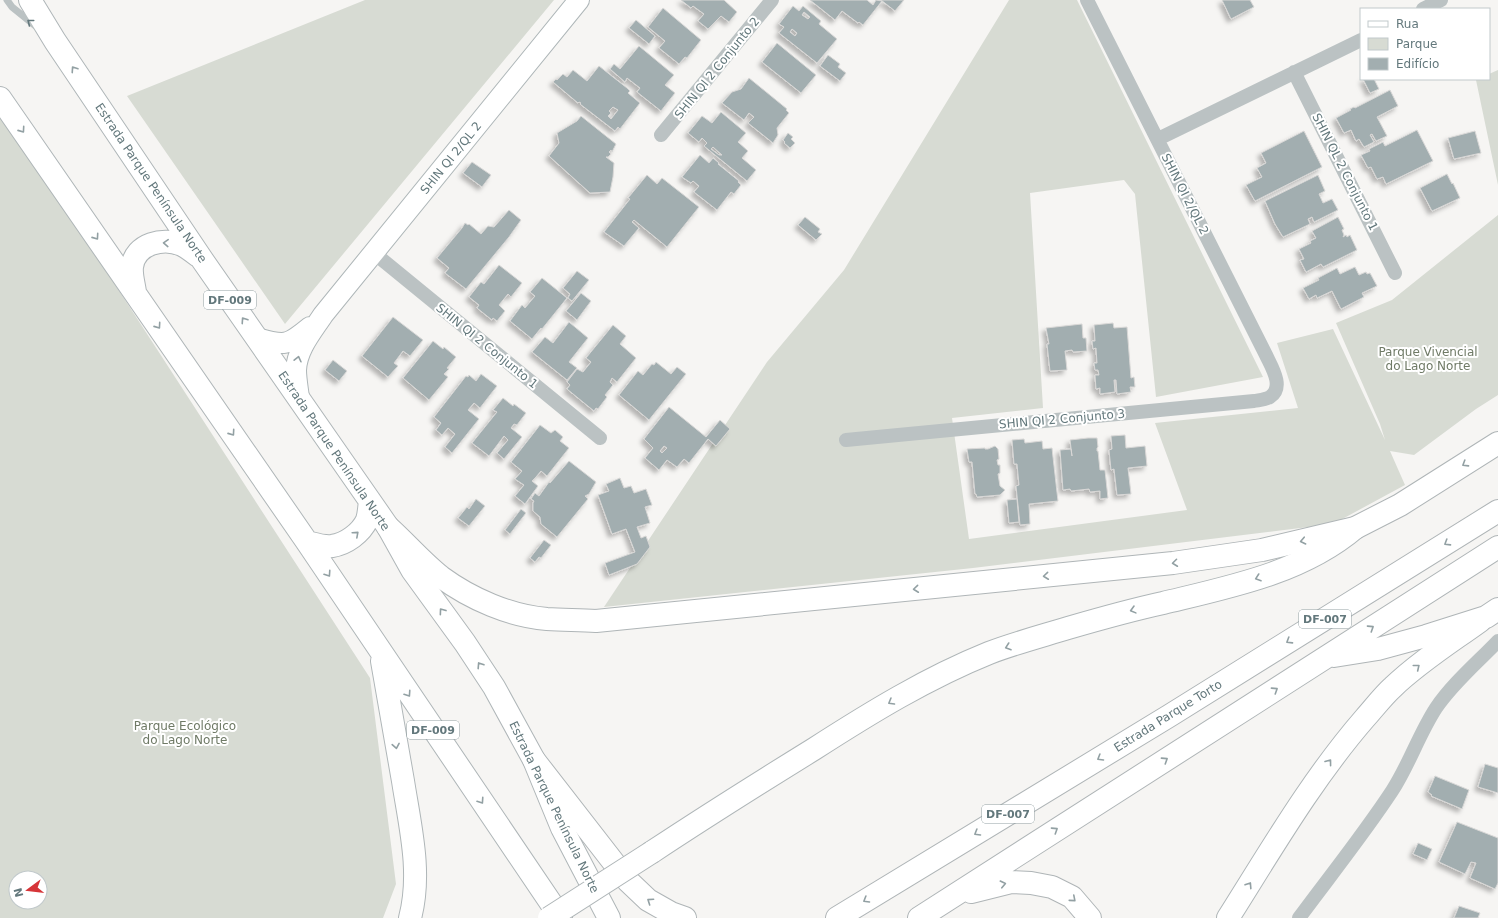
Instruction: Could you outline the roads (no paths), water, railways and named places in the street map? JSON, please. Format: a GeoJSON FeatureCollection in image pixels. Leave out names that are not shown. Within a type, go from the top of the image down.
{"type":"FeatureCollection","features":[{"type":"Feature","properties":{"kind":"main road","name":"Estrada Parque Península Norte"},"geometry":{"type":"LineString","coordinates":[[30,0],[201,258],[388,527],[412,570],[465,643],[494,687],[534,760],[562,828],[609,918]]}},
{"type":"Feature","properties":{"kind":"main road","name":"DF-009"},"geometry":{"type":"LineString","coordinates":[[0,98],[306,542],[561,918]]}},
{"type":"Feature","properties":{"kind":"main road"},"geometry":{"type":"LineString","coordinates":[[136,294],[132,267],[137,254],[149,245],[156,242],[177,244],[184,246],[201,258]]}},
{"type":"Feature","properties":{"kind":"main road"},"geometry":{"type":"LineString","coordinates":[[549,918],[862,718],[934,677],[990,653],[1037,637],[1133,610],[1240,584],[1281,570],[1328,548],[1355,528],[1400,505],[1498,443]]}},
{"type":"Feature","properties":{"kind":"main road"},"geometry":{"type":"LineString","coordinates":[[306,542],[332,546],[341,544],[348,540],[355,535],[366,522],[370,502]]}},
{"type":"Feature","properties":{"kind":"main road","name":"Estrada Parque Torto"},"geometry":{"type":"LineString","coordinates":[[823,918],[842,915],[1169,716],[1498,511]]}},
{"type":"Feature","properties":{"kind":"main road"},"geometry":{"type":"LineString","coordinates":[[388,527],[442,578],[474,597],[504,610],[523,615],[547,619],[596,621],[1173,563],[1262,550],[1355,528]]}},
{"type":"Feature","properties":{"kind":"main road","name":"DF-007"},"geometry":{"type":"LineString","coordinates":[[919,918],[1498,547]]}},
{"type":"Feature","properties":{"kind":"main road"},"geometry":{"type":"LineString","coordinates":[[1327,657],[1378,649],[1426,636],[1492,613]]}},
{"type":"Feature","properties":{"kind":"main road"},"geometry":{"type":"LineString","coordinates":[[1228,918],[1307,794],[1329,762],[1357,727],[1392,687],[1425,661],[1492,613]]}},
{"type":"Feature","properties":{"kind":"main road"},"geometry":{"type":"LineString","coordinates":[[380,652],[413,844],[416,879],[410,918]]}},
{"type":"Feature","properties":{"kind":"main road"},"geometry":{"type":"LineString","coordinates":[[534,760],[628,881],[648,900],[671,913],[685,918]]}},
{"type":"Feature","properties":{"kind":"main road"},"geometry":{"type":"LineString","coordinates":[[951,897],[1010,882],[1031,883],[1052,888],[1072,897],[1090,918]]}},
{"type":"Feature","properties":{"kind":"street","name":"SHIN QI 2/QL 2"},"geometry":{"type":"LineString","coordinates":[[299,398],[296,370],[298,357],[302,346],[323,315],[579,0]]}},
{"type":"Feature","properties":{"kind":"street","name":"SHIN QI 2 Conjunto 2"},"geometry":{"type":"LineString","coordinates":[[661,135],[772,0]]}},
{"type":"Feature","properties":{"kind":"street","name":"SHIN QI 2/QL 2"},"geometry":{"type":"LineString","coordinates":[[1088,0],[1266,355],[1277,380],[1275,390]]}},
{"type":"Feature","properties":{"kind":"street"},"geometry":{"type":"LineString","coordinates":[[1425,8],[1442,0]]}},
{"type":"Feature","properties":{"kind":"street"},"geometry":{"type":"LineString","coordinates":[[1158,139],[1360,40]]}},
{"type":"Feature","properties":{"kind":"street","name":"SHIN QL 2 Conjunto 1"},"geometry":{"type":"LineString","coordinates":[[1294,72],[1395,273]]}},
{"type":"Feature","properties":{"kind":"street","name":"SHIN QI 2 Conjunto 1"},"geometry":{"type":"LineString","coordinates":[[374,253],[600,438]]}},
{"type":"Feature","properties":{"kind":"street","name":"SHIN QI 2/QL 2"},"geometry":{"type":"LineString","coordinates":[[256,338],[276,344],[295,340],[323,315]]}},
{"type":"Feature","properties":{"kind":"street","name":"SHIN QI 2 Conjunto 3"},"geometry":{"type":"LineString","coordinates":[[846,440],[1254,402],[1271,396],[1275,390]]}},
{"type":"Feature","properties":{"kind":"street"},"geometry":{"type":"LineString","coordinates":[[1299,918],[1392,791],[1408,764],[1432,715],[1443,699],[1463,675],[1498,641]]}},
{"type":"Feature","properties":{"kind":"lane"},"geometry":{"type":"LineString","coordinates":[[7,0],[12,7],[56,41]]}},
{"type":"Feature","properties":{"kind":"park label","name":"Parque Vivencial do Lago Norte"},"geometry":{"type":"Point","coordinates":[1428,359]}},
{"type":"Feature","properties":{"kind":"park label","name":"Parque Ecológico do Lago Norte"},"geometry":{"type":"Point","coordinates":[185,733]}}]}
